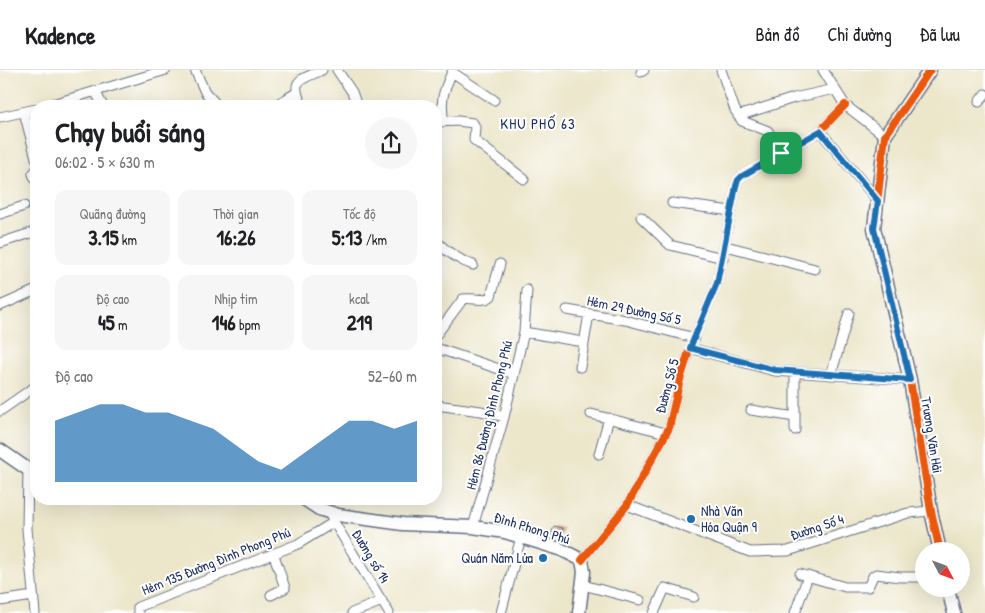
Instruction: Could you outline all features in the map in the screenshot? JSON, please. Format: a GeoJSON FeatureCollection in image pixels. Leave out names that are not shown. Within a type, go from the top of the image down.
{"type":"FeatureCollection","features":[{"type":"Feature","properties":{"kind":"street"},"geometry":{"type":"LineString","coordinates":[[66,100],[95,91],[136,74],[166,70]]}},
{"type":"Feature","properties":{"kind":"street"},"geometry":{"type":"LineString","coordinates":[[195,70],[205,92],[212,100]]}},
{"type":"Feature","properties":{"kind":"street"},"geometry":{"type":"LineString","coordinates":[[299,100],[295,87],[300,80],[322,70]]}},
{"type":"Feature","properties":{"kind":"street"},"geometry":{"type":"LineString","coordinates":[[337,70],[352,92],[355,100]]}},
{"type":"Feature","properties":{"kind":"street"},"geometry":{"type":"LineString","coordinates":[[721,70],[738,116],[742,121],[768,131],[781,153]]}},
{"type":"Feature","properties":{"kind":"street"},"geometry":{"type":"LineString","coordinates":[[822,70],[845,105],[885,136]]}},
{"type":"Feature","properties":{"kind":"street","name":"Trương Văn Hải"},"geometry":{"type":"LineString","coordinates":[[930,70],[885,136],[874,228],[910,380],[931,511],[938,542]]}},
{"type":"Feature","properties":{"kind":"street"},"geometry":{"type":"LineString","coordinates":[[442,100],[443,91],[452,72],[494,100]]}},
{"type":"Feature","properties":{"kind":"street"},"geometry":{"type":"LineString","coordinates":[[738,116],[794,98],[835,89]]}},
{"type":"Feature","properties":{"kind":"street"},"geometry":{"type":"LineString","coordinates":[[95,91],[100,100]]}},
{"type":"Feature","properties":{"kind":"street"},"geometry":{"type":"LineString","coordinates":[[284,100],[296,93]]}},
{"type":"Feature","properties":{"kind":"street"},"geometry":{"type":"LineString","coordinates":[[979,102],[985,94]]}},
{"type":"Feature","properties":{"kind":"street","name":"Đường Số 5"},"geometry":{"type":"LineString","coordinates":[[582,560],[626,505],[666,433],[690,348],[717,283],[738,180],[820,131],[845,105]]}},
{"type":"Feature","properties":{"kind":"street"},"geometry":{"type":"LineString","coordinates":[[0,117],[30,110]]}},
{"type":"Feature","properties":{"kind":"street"},"geometry":{"type":"LineString","coordinates":[[24,112],[30,135]]}},
{"type":"Feature","properties":{"kind":"street"},"geometry":{"type":"LineString","coordinates":[[442,122],[473,123],[475,127],[474,140],[524,179]]}},
{"type":"Feature","properties":{"kind":"street"},"geometry":{"type":"LineString","coordinates":[[820,131],[878,201]]}},
{"type":"Feature","properties":{"kind":"street"},"geometry":{"type":"LineString","coordinates":[[672,203],[731,211]]}},
{"type":"Feature","properties":{"kind":"street"},"geometry":{"type":"LineString","coordinates":[[0,214],[24,206]]}},
{"type":"Feature","properties":{"kind":"street"},"geometry":{"type":"LineString","coordinates":[[642,217],[670,244],[723,258]]}},
{"type":"Feature","properties":{"kind":"street"},"geometry":{"type":"LineString","coordinates":[[0,243],[30,234]]}},
{"type":"Feature","properties":{"kind":"street"},"geometry":{"type":"LineString","coordinates":[[442,246],[461,261],[473,265]]}},
{"type":"Feature","properties":{"kind":"street"},"geometry":{"type":"LineString","coordinates":[[726,246],[815,269]]}},
{"type":"Feature","properties":{"kind":"street"},"geometry":{"type":"LineString","coordinates":[[442,327],[463,298],[483,300],[491,296],[500,264]]}},
{"type":"Feature","properties":{"kind":"street"},"geometry":{"type":"LineString","coordinates":[[524,332],[527,290]]}},
{"type":"Feature","properties":{"kind":"street"},"geometry":{"type":"LineString","coordinates":[[0,306],[30,293]]}},
{"type":"Feature","properties":{"kind":"street","name":"Hẻm 29 Đường Số 5"},"geometry":{"type":"LineString","coordinates":[[567,310],[625,320],[694,338]]}},
{"type":"Feature","properties":{"kind":"street"},"geometry":{"type":"LineString","coordinates":[[831,374],[849,313]]}},
{"type":"Feature","properties":{"kind":"street"},"geometry":{"type":"LineString","coordinates":[[580,367],[589,314]]}},
{"type":"Feature","properties":{"kind":"street","name":"Hẻm 86 Đường Đình Phong Phú"},"geometry":{"type":"LineString","coordinates":[[473,527],[504,416],[524,332],[577,341]]}},
{"type":"Feature","properties":{"kind":"street"},"geometry":{"type":"LineString","coordinates":[[690,348],[775,370],[910,380]]}},
{"type":"Feature","properties":{"kind":"street"},"geometry":{"type":"LineString","coordinates":[[442,350],[514,374]]}},
{"type":"Feature","properties":{"kind":"street"},"geometry":{"type":"LineString","coordinates":[[795,430],[796,372]]}},
{"type":"Feature","properties":{"kind":"street"},"geometry":{"type":"LineString","coordinates":[[0,411],[30,390]]}},
{"type":"Feature","properties":{"kind":"street"},"geometry":{"type":"LineString","coordinates":[[442,406],[504,416]]}},
{"type":"Feature","properties":{"kind":"street"},"geometry":{"type":"LineString","coordinates":[[751,410],[795,417]]}},
{"type":"Feature","properties":{"kind":"street"},"geometry":{"type":"LineString","coordinates":[[591,414],[666,433]]}},
{"type":"Feature","properties":{"kind":"street"},"geometry":{"type":"LineString","coordinates":[[599,454],[609,418]]}},
{"type":"Feature","properties":{"kind":"street"},"geometry":{"type":"LineString","coordinates":[[0,450],[30,471]]}},
{"type":"Feature","properties":{"kind":"street"},"geometry":{"type":"LineString","coordinates":[[30,495],[27,530],[35,613]]}},
{"type":"Feature","properties":{"kind":"street","name":"Đình Phong Phú"},"geometry":{"type":"LineString","coordinates":[[312,505],[332,517],[403,524],[473,527],[505,532],[560,549],[582,560],[584,572],[579,613]]}},
{"type":"Feature","properties":{"kind":"street","name":"Đường Số 4"},"geometry":{"type":"LineString","coordinates":[[626,505],[750,552],[788,551],[908,513],[931,511]]}},
{"type":"Feature","properties":{"kind":"street","name":"Hẻm 135 Đường Đình Phong Phú"},"geometry":{"type":"LineString","coordinates":[[138,613],[138,607],[298,544],[332,517]]}},
{"type":"Feature","properties":{"kind":"street","name":"Đường số 14"},"geometry":{"type":"LineString","coordinates":[[332,517],[390,613]]}},
{"type":"Feature","properties":{"kind":"street"},"geometry":{"type":"LineString","coordinates":[[502,613],[521,537]]}},
{"type":"Feature","properties":{"kind":"street"},"geometry":{"type":"LineString","coordinates":[[271,595],[285,588],[274,555]]}},
{"type":"Feature","properties":{"kind":"street"},"geometry":{"type":"LineString","coordinates":[[795,613],[804,575],[845,588],[868,587],[873,576],[878,574],[915,577]]}},
{"type":"Feature","properties":{"kind":"street"},"geometry":{"type":"LineString","coordinates":[[583,586],[640,600]]}},
{"type":"Feature","properties":{"kind":"street"},"geometry":{"type":"LineString","coordinates":[[654,613],[665,588],[694,597]]}},
{"type":"Feature","properties":{"kind":"street"},"geometry":{"type":"LineString","coordinates":[[0,601],[33,596]]}},
{"type":"Feature","properties":{"kind":"street"},"geometry":{"type":"LineString","coordinates":[[950,598],[954,613]]}},
{"type":"Feature","properties":{"kind":"street"},"geometry":{"type":"LineString","coordinates":[[352,613],[382,601]]}},
{"type":"Feature","properties":{"kind":"building"},"geometry":{"type":"Polygon","coordinates":[[[554,526],[563,528],[560,538],[551,535],[554,526]]]}},
{"type":"Feature","properties":{"kind":"cycle path"},"geometry":{"type":"LineString","coordinates":[[930,70],[885,136],[874,228],[910,380],[931,511],[938,542]]}},
{"type":"Feature","properties":{"kind":"cycle path"},"geometry":{"type":"LineString","coordinates":[[582,560],[627,505],[669,428],[680,380],[690,348],[717,283],[738,180],[820,131],[845,105]]}},
{"type":"Feature","properties":{"kind":"place","name":"Nhà Văn Hóa Quận 9"},"geometry":{"type":"Point","coordinates":[691,519]}},
{"type":"Feature","properties":{"kind":"place","name":"Quán Năm Lửa"},"geometry":{"type":"Point","coordinates":[543,558]}},
{"type":"Feature","properties":{"kind":"district","name":"KHU PHỐ 63"},"geometry":{"type":"Point","coordinates":[538,124]}},
{"type":"Feature","properties":{"kind":"route"},"geometry":{"type":"LineString","coordinates":[[820,131],[878,201],[874,228],[910,380],[775,370],[690,348],[717,283],[738,180],[781,153],[820,131]]}}]}
